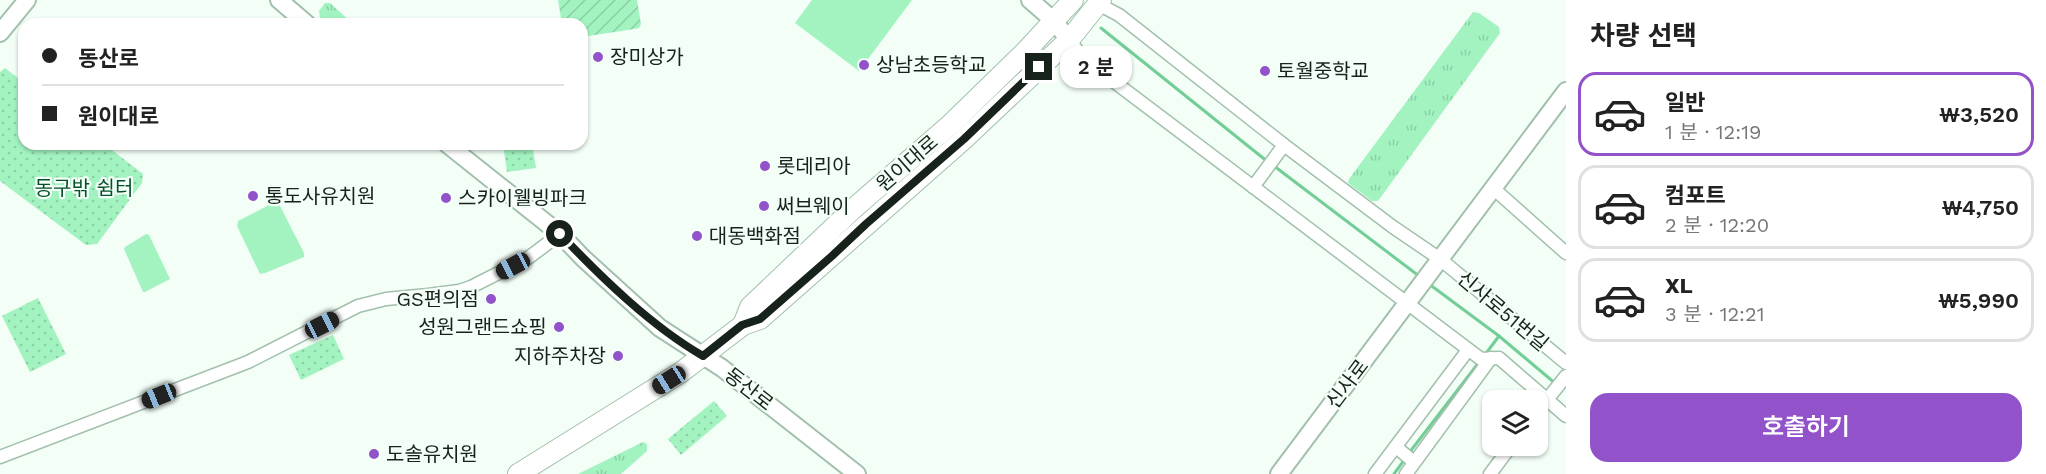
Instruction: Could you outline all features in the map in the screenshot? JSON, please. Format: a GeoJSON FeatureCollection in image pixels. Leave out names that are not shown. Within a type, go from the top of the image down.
{"type":"FeatureCollection","features":[{"type":"Feature","properties":{"kind":"main road"},"geometry":{"type":"LineString","coordinates":[[0,33],[27,0]]}},
{"type":"Feature","properties":{"kind":"main road"},"geometry":{"type":"LineString","coordinates":[[279,0],[300,18]]}},
{"type":"Feature","properties":{"kind":"main road"},"geometry":{"type":"LineString","coordinates":[[1030,0],[1054,21],[1070,40]]}},
{"type":"Feature","properties":{"kind":"main road","name":"원이대로"},"geometry":{"type":"LineString","coordinates":[[742,325],[750,307],[853,209],[951,124],[1073,0]]}},
{"type":"Feature","properties":{"kind":"main road","name":"원이대로"},"geometry":{"type":"LineString","coordinates":[[518,474],[680,373],[742,325],[760,319],[964,139],[1070,40],[1096,1]]}},
{"type":"Feature","properties":{"kind":"main road"},"geometry":{"type":"LineString","coordinates":[[1440,259],[1566,91]]}},
{"type":"Feature","properties":{"kind":"main road","name":"동산로"},"geometry":{"type":"LineString","coordinates":[[455,150],[560,234],[660,328],[722,368],[857,474]]}},
{"type":"Feature","properties":{"kind":"main road","name":"신사로"},"geometry":{"type":"LineString","coordinates":[[1279,474],[1440,259]]}},
{"type":"Feature","properties":{"kind":"street","name":"신사로51번길"},"geometry":{"type":"LineString","coordinates":[[1096,1],[1119,15],[1284,146],[1440,259],[1566,363]]}},
{"type":"Feature","properties":{"kind":"street"},"geometry":{"type":"LineString","coordinates":[[1070,40],[1084,58],[1253,188],[1411,298],[1478,355],[1498,358],[1539,390]]}},
{"type":"Feature","properties":{"kind":"street"},"geometry":{"type":"LineString","coordinates":[[1253,188],[1284,146]]}},
{"type":"Feature","properties":{"kind":"street"},"geometry":{"type":"LineString","coordinates":[[1493,188],[1566,253]]}},
{"type":"Feature","properties":{"kind":"street"},"geometry":{"type":"LineString","coordinates":[[0,457],[248,362],[358,306],[386,299],[459,291],[471,287],[528,258],[560,234]]}},
{"type":"Feature","properties":{"kind":"street"},"geometry":{"type":"LineString","coordinates":[[1375,474],[1478,355]]}},
{"type":"Feature","properties":{"kind":"street"},"geometry":{"type":"LineString","coordinates":[[1406,474],[1478,355]]}},
{"type":"Feature","properties":{"kind":"street"},"geometry":{"type":"LineString","coordinates":[[1566,376],[1548,397],[1566,416]]}},
{"type":"Feature","properties":{"kind":"street"},"geometry":{"type":"LineString","coordinates":[[1397,448],[1413,461]]}},
{"type":"Feature","properties":{"kind":"street"},"geometry":{"type":"LineString","coordinates":[[1490,474],[1504,456]]}},
{"type":"Feature","properties":{"kind":"green space"},"geometry":{"type":"Polygon","coordinates":[[[558,0],[637,0],[641,24],[639,28],[588,36],[588,18],[561,18],[558,0]]]}},
{"type":"Feature","properties":{"kind":"green space"},"geometry":{"type":"Polygon","coordinates":[[[812,0],[912,0],[859,71],[795,23],[812,0]]]}},
{"type":"Feature","properties":{"kind":"green space"},"geometry":{"type":"Polygon","coordinates":[[[325,3],[330,3],[346,18],[320,18],[319,11],[325,3]]]}},
{"type":"Feature","properties":{"kind":"green space"},"geometry":{"type":"Polygon","coordinates":[[[1473,12],[1479,13],[1499,27],[1500,33],[1378,201],[1372,201],[1348,183],[1349,179],[1473,12]]]}},
{"type":"Feature","properties":{"kind":"green space","name":"동구밖 쉼터"},"geometry":{"type":"Polygon","coordinates":[[[5,68],[18,78],[18,150],[112,150],[143,174],[142,183],[97,244],[86,245],[0,181],[0,72],[5,68]]]}},
{"type":"Feature","properties":{"kind":"green space"},"geometry":{"type":"Polygon","coordinates":[[[504,150],[533,150],[536,168],[507,172],[504,150]]]}},
{"type":"Feature","properties":{"kind":"green space"},"geometry":{"type":"Polygon","coordinates":[[[271,204],[279,204],[304,257],[260,274],[237,226],[238,221],[271,204]]]}},
{"type":"Feature","properties":{"kind":"green space"},"geometry":{"type":"Polygon","coordinates":[[[146,234],[149,235],[170,279],[143,292],[124,249],[146,234]]]}},
{"type":"Feature","properties":{"kind":"green space"},"geometry":{"type":"Polygon","coordinates":[[[38,298],[66,354],[30,372],[2,316],[38,298]]]}},
{"type":"Feature","properties":{"kind":"green space"},"geometry":{"type":"Polygon","coordinates":[[[333,335],[344,359],[301,380],[289,355],[333,335]]]}},
{"type":"Feature","properties":{"kind":"green space"},"geometry":{"type":"Polygon","coordinates":[[[714,401],[727,416],[681,455],[668,439],[714,401]]]}},
{"type":"Feature","properties":{"kind":"green space"},"geometry":{"type":"Polygon","coordinates":[[[643,442],[647,444],[647,451],[621,474],[578,474],[643,442]]]}},
{"type":"Feature","properties":{"kind":"waterway"},"geometry":{"type":"LineString","coordinates":[[1101,28],[1268,162]]}},
{"type":"Feature","properties":{"kind":"waterway"},"geometry":{"type":"LineString","coordinates":[[1274,166],[1419,276]]}},
{"type":"Feature","properties":{"kind":"waterway"},"geometry":{"type":"LineString","coordinates":[[1429,284],[1499,336],[1556,384]]}},
{"type":"Feature","properties":{"kind":"waterway"},"geometry":{"type":"LineString","coordinates":[[1484,356],[1499,336]]}},
{"type":"Feature","properties":{"kind":"waterway"},"geometry":{"type":"LineString","coordinates":[[1409,453],[1480,361]]}},
{"type":"Feature","properties":{"kind":"waterway"},"geometry":{"type":"LineString","coordinates":[[1394,474],[1405,459]]}},
{"type":"Feature","properties":{"kind":"place","name":"장미상가"},"geometry":{"type":"Point","coordinates":[598,57]}},
{"type":"Feature","properties":{"kind":"place","name":"상남초등학교"},"geometry":{"type":"Point","coordinates":[864,65]}},
{"type":"Feature","properties":{"kind":"place","name":"토월중학교"},"geometry":{"type":"Point","coordinates":[1265,71]}},
{"type":"Feature","properties":{"kind":"place","name":"롯데리아"},"geometry":{"type":"Point","coordinates":[765,166]}},
{"type":"Feature","properties":{"kind":"place","name":"통도사유치원"},"geometry":{"type":"Point","coordinates":[253,196]}},
{"type":"Feature","properties":{"kind":"place","name":"스카이웰빙파크"},"geometry":{"type":"Point","coordinates":[446,198]}},
{"type":"Feature","properties":{"kind":"place","name":"써브웨이"},"geometry":{"type":"Point","coordinates":[764,206]}},
{"type":"Feature","properties":{"kind":"place","name":"대동백화점"},"geometry":{"type":"Point","coordinates":[697,236]}},
{"type":"Feature","properties":{"kind":"place","name":"GS편의점"},"geometry":{"type":"Point","coordinates":[491,299]}},
{"type":"Feature","properties":{"kind":"place","name":"성원그랜드쇼핑"},"geometry":{"type":"Point","coordinates":[559,327]}},
{"type":"Feature","properties":{"kind":"place","name":"지하주차장"},"geometry":{"type":"Point","coordinates":[618,356]}},
{"type":"Feature","properties":{"kind":"place","name":"도솔유치원"},"geometry":{"type":"Point","coordinates":[374,454]}},
{"type":"Feature","properties":{"kind":"route"},"geometry":{"type":"LineString","coordinates":[[560,234],[660,328],[703,356],[742,325],[760,319],[866,224],[910,188],[1039,67]]}}]}
